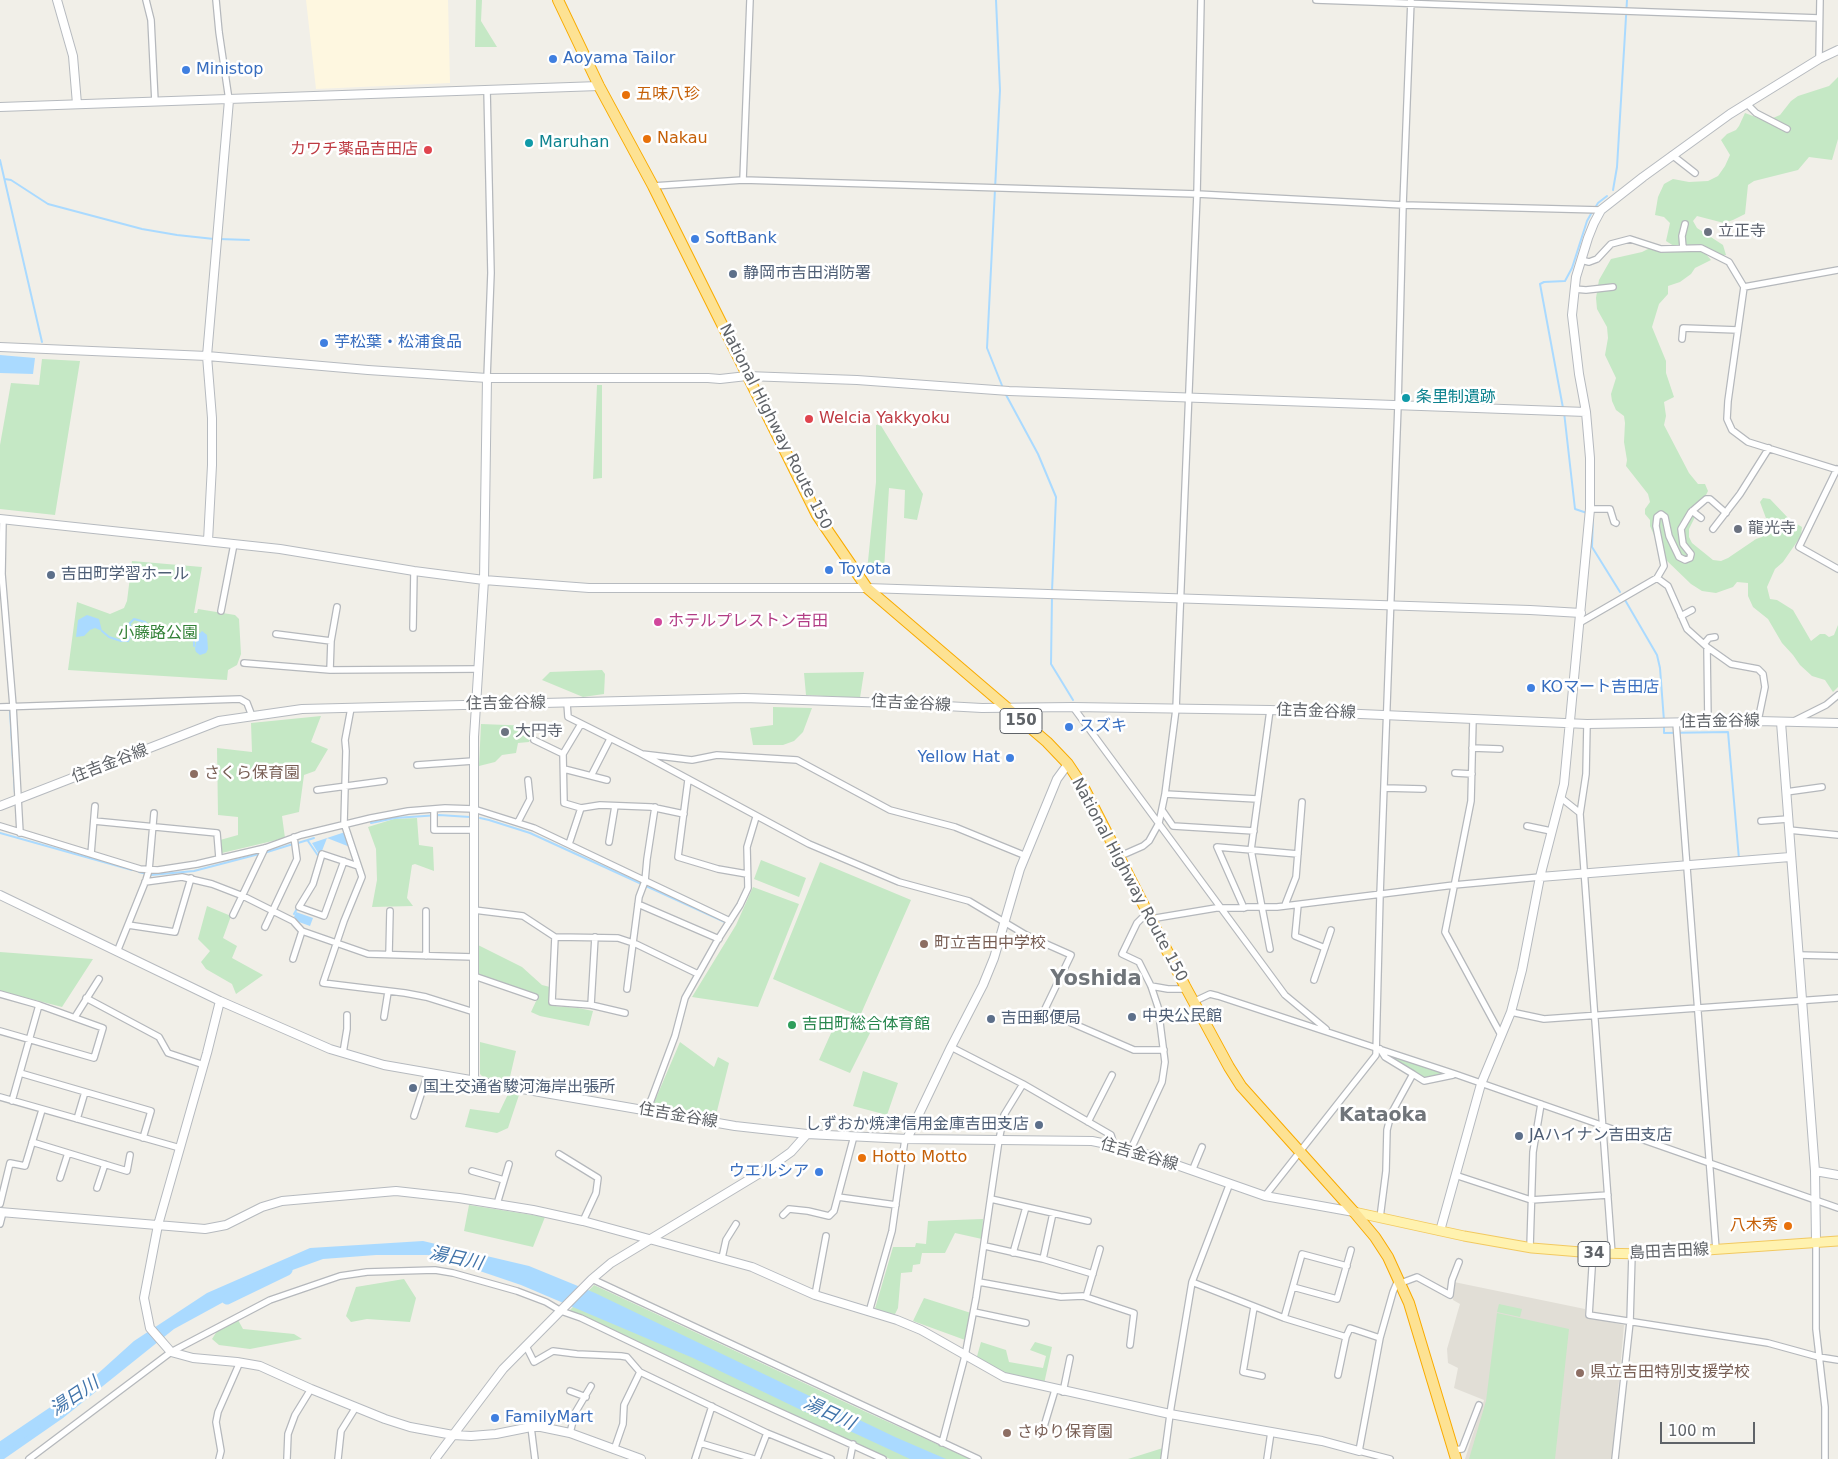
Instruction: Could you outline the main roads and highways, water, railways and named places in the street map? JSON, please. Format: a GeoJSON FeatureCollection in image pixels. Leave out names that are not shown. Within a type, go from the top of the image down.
{"type":"FeatureCollection","features":[{"type":"Feature","properties":{"kind":"highway","name":"National Highway Route 150"},"geometry":{"type":"LineString","coordinates":[[558,0],[599,86],[653,186],[817,515],[867,588],[1047,742],[1068,764],[1084,788],[1149,918],[1229,1067],[1242,1086],[1375,1236],[1388,1257],[1409,1303],[1454,1455]]}},
{"type":"Feature","properties":{"kind":"main road","name":"島田吉田線"},"geometry":{"type":"LineString","coordinates":[[1354,1212],[1440,1231],[1530,1247],[1593,1254],[1632,1254],[1838,1241]]}},
{"type":"Feature","properties":{"kind":"water"},"geometry":{"type":"Polygon","coordinates":[[[0,355],[35,358],[33,374],[0,373],[0,355]]]}},
{"type":"Feature","properties":{"kind":"water"},"geometry":{"type":"Polygon","coordinates":[[[87,615],[99,619],[102,631],[95,628],[84,636],[76,637],[78,620],[87,615]]]}},
{"type":"Feature","properties":{"kind":"water"},"geometry":{"type":"Polygon","coordinates":[[[202,631],[207,635],[208,649],[206,653],[200,655],[195,649],[197,636],[202,631]]]}},
{"type":"Feature","properties":{"kind":"water"},"geometry":{"type":"Polygon","coordinates":[[[345,832],[350,847],[327,838],[345,832]]]}},
{"type":"Feature","properties":{"kind":"water"},"geometry":{"type":"Polygon","coordinates":[[[327,838],[320,856],[312,843],[327,838]]]}},
{"type":"Feature","properties":{"kind":"water"},"geometry":{"type":"Polygon","coordinates":[[[296,912],[313,918],[310,926],[299,922],[294,917],[296,912]]]}},
{"type":"Feature","properties":{"kind":"water"},"geometry":{"type":"Polygon","coordinates":[[[423,1241],[529,1266],[595,1293],[895,1437],[946,1459],[910,1459],[801,1410],[693,1358],[521,1285],[428,1255],[376,1255],[323,1259],[262,1281],[174,1329],[63,1418],[4,1459],[0,1459],[0,1450],[42,1424],[134,1341],[207,1293],[310,1248],[423,1241]]]}},
{"type":"Feature","properties":{"kind":"waterway"},"geometry":{"type":"LineString","coordinates":[[996,0],[1000,90],[987,348],[1003,388]]}},
{"type":"Feature","properties":{"kind":"waterway"},"geometry":{"type":"LineString","coordinates":[[1613,190],[1617,167],[1627,0]]}},
{"type":"Feature","properties":{"kind":"waterway"},"geometry":{"type":"LineString","coordinates":[[0,160],[42,342]]}},
{"type":"Feature","properties":{"kind":"waterway"},"geometry":{"type":"LineString","coordinates":[[5,179],[11,180],[48,204],[142,229],[214,239]]}},
{"type":"Feature","properties":{"kind":"waterway"},"geometry":{"type":"LineString","coordinates":[[1595,208],[1607,196]]}},
{"type":"Feature","properties":{"kind":"waterway"},"geometry":{"type":"LineString","coordinates":[[1563,408],[1540,284],[1544,282],[1565,281],[1572,268],[1587,221],[1592,212]]}},
{"type":"Feature","properties":{"kind":"waterway"},"geometry":{"type":"LineString","coordinates":[[219,239],[249,240]]}},
{"type":"Feature","properties":{"kind":"waterway"},"geometry":{"type":"LineString","coordinates":[[1005,393],[1038,454],[1056,497],[1052,591]]}},
{"type":"Feature","properties":{"kind":"waterway"},"geometry":{"type":"LineString","coordinates":[[1564,412],[1575,509],[1587,513]]}},
{"type":"Feature","properties":{"kind":"waterway"},"geometry":{"type":"LineString","coordinates":[[1592,515],[1592,547],[1620,592]]}},
{"type":"Feature","properties":{"kind":"waterway"},"geometry":{"type":"LineString","coordinates":[[1052,596],[1051,664],[1073,700]]}},
{"type":"Feature","properties":{"kind":"waterway"},"geometry":{"type":"LineString","coordinates":[[1625,600],[1657,655],[1660,668],[1664,721]]}},
{"type":"Feature","properties":{"kind":"waterway"},"geometry":{"type":"LineString","coordinates":[[102,631],[109,637],[128,641],[133,631],[130,630],[129,624],[134,619],[145,622],[152,629],[168,630],[175,639],[190,636],[194,640],[194,646]]}},
{"type":"Feature","properties":{"kind":"waterway"},"geometry":{"type":"LineString","coordinates":[[10,711],[15,794]]}},
{"type":"Feature","properties":{"kind":"waterway"},"geometry":{"type":"LineString","coordinates":[[1664,726],[1664,733],[1728,732],[1739,859]]}},
{"type":"Feature","properties":{"kind":"waterway"},"geometry":{"type":"LineString","coordinates":[[371,823],[395,818],[439,815],[470,817]]}},
{"type":"Feature","properties":{"kind":"waterway"},"geometry":{"type":"LineString","coordinates":[[480,818],[530,833],[727,923]]}},
{"type":"Feature","properties":{"kind":"waterway"},"geometry":{"type":"LineString","coordinates":[[0,833],[132,870]]}},
{"type":"Feature","properties":{"kind":"waterway"},"geometry":{"type":"LineString","coordinates":[[298,843],[314,838]]}},
{"type":"Feature","properties":{"kind":"waterway"},"geometry":{"type":"LineString","coordinates":[[308,841],[319,857]]}},
{"type":"Feature","properties":{"kind":"waterway"},"geometry":{"type":"LineString","coordinates":[[264,853],[293,844]]}},
{"type":"Feature","properties":{"kind":"waterway"},"geometry":{"type":"LineString","coordinates":[[139,872],[151,875],[194,871],[259,854]]}},
{"type":"Feature","properties":{"kind":"waterway"},"geometry":{"type":"LineString","coordinates":[[294,914],[298,907]]}},
{"type":"Feature","properties":{"kind":"waterway","name":"湯日川"},"geometry":{"type":"LineString","coordinates":[[227,1299],[287,1270]]}},
{"type":"Feature","properties":{"kind":"waterway","name":"湯日川"},"geometry":{"type":"LineString","coordinates":[[0,1448],[75,1397]]}},
{"type":"Feature","properties":{"kind":"place","name":"Aoyama Tailor"},"geometry":{"type":"Point","coordinates":[553,59]}},
{"type":"Feature","properties":{"kind":"place","name":"Ministop"},"geometry":{"type":"Point","coordinates":[186,70]}},
{"type":"Feature","properties":{"kind":"place","name":"五味八珍"},"geometry":{"type":"Point","coordinates":[626,95]}},
{"type":"Feature","properties":{"kind":"place","name":"Nakau"},"geometry":{"type":"Point","coordinates":[647,139]}},
{"type":"Feature","properties":{"kind":"place","name":"Maruhan"},"geometry":{"type":"Point","coordinates":[529,143]}},
{"type":"Feature","properties":{"kind":"place","name":"カワチ薬品吉田店"},"geometry":{"type":"Point","coordinates":[428,150]}},
{"type":"Feature","properties":{"kind":"place","name":"立正寺"},"geometry":{"type":"Point","coordinates":[1708,232]}},
{"type":"Feature","properties":{"kind":"place","name":"SoftBank"},"geometry":{"type":"Point","coordinates":[695,239]}},
{"type":"Feature","properties":{"kind":"place","name":"静岡市吉田消防署"},"geometry":{"type":"Point","coordinates":[733,274]}},
{"type":"Feature","properties":{"kind":"place","name":"芋松葉・松浦食品"},"geometry":{"type":"Point","coordinates":[324,343]}},
{"type":"Feature","properties":{"kind":"place","name":"条里制遺跡"},"geometry":{"type":"Point","coordinates":[1406,398]}},
{"type":"Feature","properties":{"kind":"place","name":"Welcia Yakkyoku"},"geometry":{"type":"Point","coordinates":[809,419]}},
{"type":"Feature","properties":{"kind":"place","name":"龍光寺"},"geometry":{"type":"Point","coordinates":[1738,529]}},
{"type":"Feature","properties":{"kind":"place","name":"Toyota"},"geometry":{"type":"Point","coordinates":[829,570]}},
{"type":"Feature","properties":{"kind":"place","name":"吉田町学習ホール"},"geometry":{"type":"Point","coordinates":[51,575]}},
{"type":"Feature","properties":{"kind":"place","name":"ホテルプレストン吉田"},"geometry":{"type":"Point","coordinates":[658,622]}},
{"type":"Feature","properties":{"kind":"place","name":"KOマート吉田店"},"geometry":{"type":"Point","coordinates":[1531,688]}},
{"type":"Feature","properties":{"kind":"place","name":"スズキ"},"geometry":{"type":"Point","coordinates":[1069,727]}},
{"type":"Feature","properties":{"kind":"place","name":"大円寺"},"geometry":{"type":"Point","coordinates":[505,732]}},
{"type":"Feature","properties":{"kind":"place","name":"Yellow Hat"},"geometry":{"type":"Point","coordinates":[1010,758]}},
{"type":"Feature","properties":{"kind":"place","name":"さくら保育園"},"geometry":{"type":"Point","coordinates":[194,774]}},
{"type":"Feature","properties":{"kind":"place","name":"町立吉田中学校"},"geometry":{"type":"Point","coordinates":[924,944]}},
{"type":"Feature","properties":{"kind":"place","name":"中央公民館"},"geometry":{"type":"Point","coordinates":[1132,1017]}},
{"type":"Feature","properties":{"kind":"place","name":"吉田郵便局"},"geometry":{"type":"Point","coordinates":[991,1019]}},
{"type":"Feature","properties":{"kind":"place","name":"吉田町総合体育館"},"geometry":{"type":"Point","coordinates":[792,1025]}},
{"type":"Feature","properties":{"kind":"place","name":"国土交通省駿河海岸出張所"},"geometry":{"type":"Point","coordinates":[413,1088]}},
{"type":"Feature","properties":{"kind":"place","name":"しずおか焼津信用金庫吉田支店"},"geometry":{"type":"Point","coordinates":[1039,1125]}},
{"type":"Feature","properties":{"kind":"place","name":"JAハイナン吉田支店"},"geometry":{"type":"Point","coordinates":[1519,1136]}},
{"type":"Feature","properties":{"kind":"place","name":"Hotto Motto"},"geometry":{"type":"Point","coordinates":[862,1158]}},
{"type":"Feature","properties":{"kind":"place","name":"ウエルシア"},"geometry":{"type":"Point","coordinates":[819,1172]}},
{"type":"Feature","properties":{"kind":"place","name":"八木秀"},"geometry":{"type":"Point","coordinates":[1788,1226]}},
{"type":"Feature","properties":{"kind":"place","name":"県立吉田特別支援学校"},"geometry":{"type":"Point","coordinates":[1580,1373]}},
{"type":"Feature","properties":{"kind":"place","name":"FamilyMart"},"geometry":{"type":"Point","coordinates":[495,1418]}},
{"type":"Feature","properties":{"kind":"place","name":"さゆり保育園"},"geometry":{"type":"Point","coordinates":[1007,1433]}},
{"type":"Feature","properties":{"kind":"district","name":"Yoshida"},"geometry":{"type":"Point","coordinates":[1096,980]}},
{"type":"Feature","properties":{"kind":"district","name":"Kataoka"},"geometry":{"type":"Point","coordinates":[1383,1116]}},
{"type":"Feature","properties":{"kind":"park label","name":"小藤路公園"},"geometry":{"type":"Point","coordinates":[158,634]}}]}
